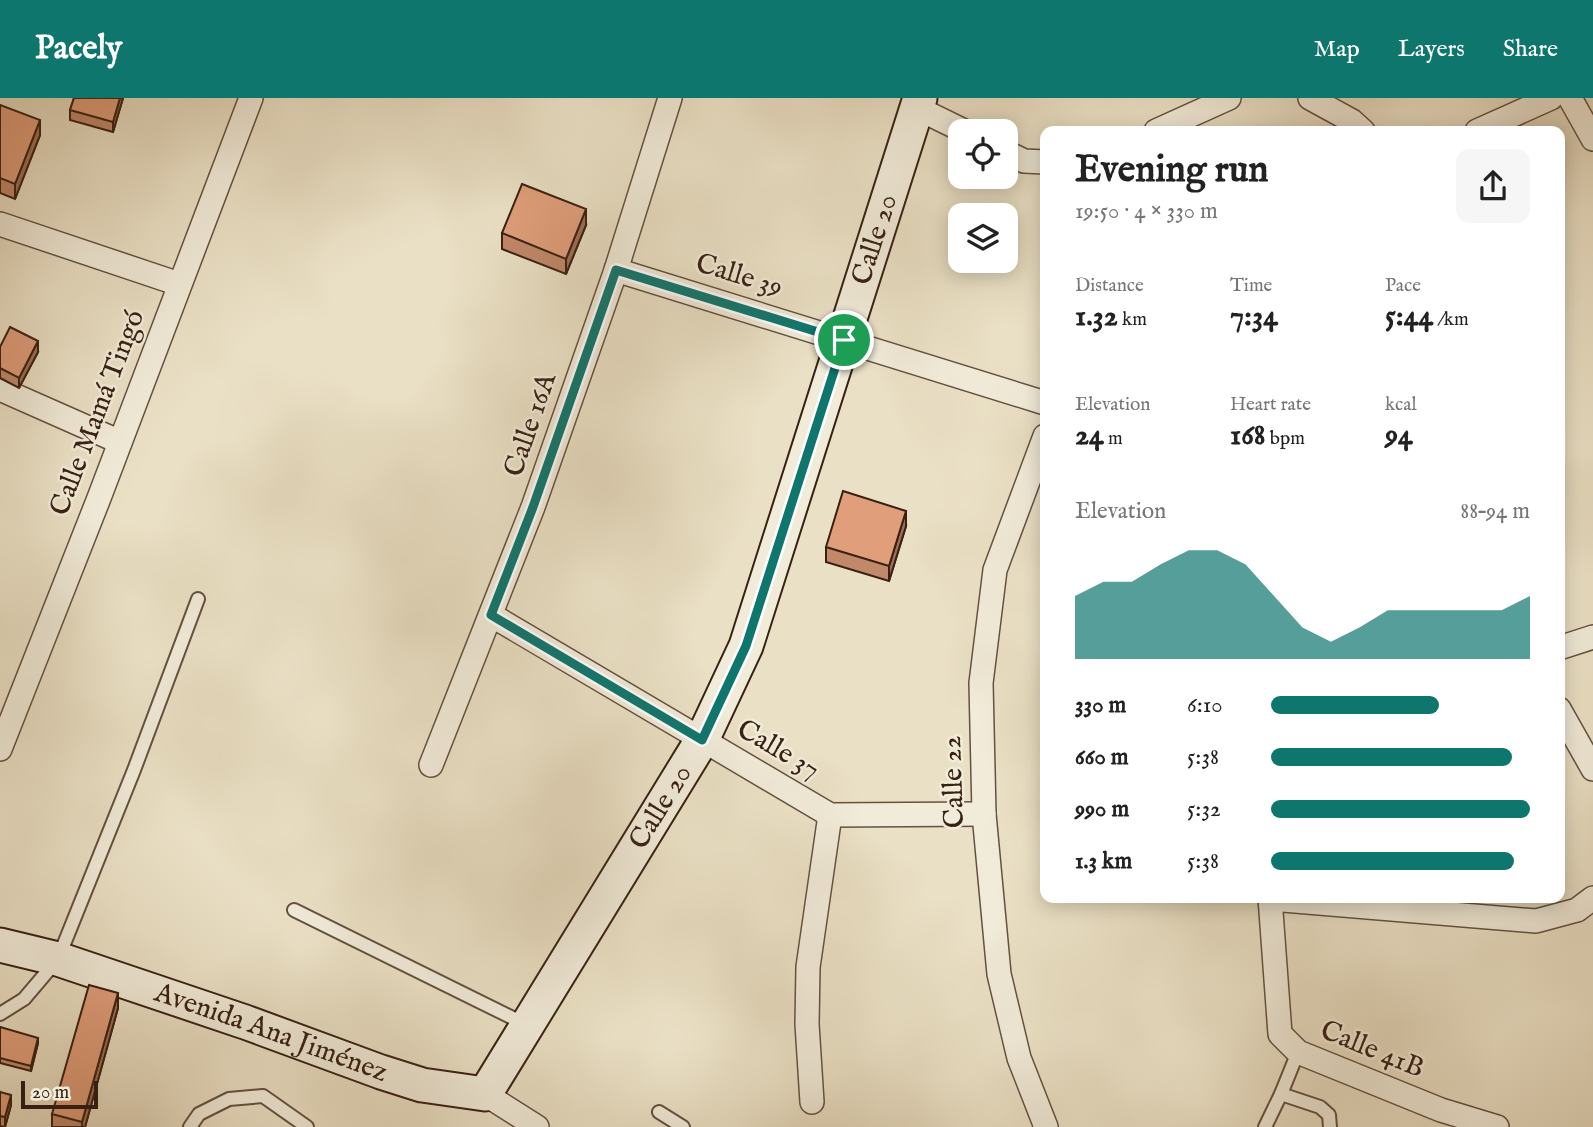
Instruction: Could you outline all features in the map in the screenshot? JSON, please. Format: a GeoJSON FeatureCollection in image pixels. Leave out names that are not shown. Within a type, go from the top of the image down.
{"type":"FeatureCollection","features":[{"type":"Feature","properties":{"kind":"street","name":"Calle Mamá Tingó"},"geometry":{"type":"LineString","coordinates":[[0,749],[251,98]]}},
{"type":"Feature","properties":{"kind":"street","name":"Calle 16A"},"geometry":{"type":"LineString","coordinates":[[431,765],[533,507],[616,270],[670,98]]}},
{"type":"Feature","properties":{"kind":"street"},"geometry":{"type":"LineString","coordinates":[[1167,126],[1230,98]]}},
{"type":"Feature","properties":{"kind":"street"},"geometry":{"type":"LineString","coordinates":[[1310,98],[1358,126]]}},
{"type":"Feature","properties":{"kind":"street"},"geometry":{"type":"LineString","coordinates":[[1488,126],[1551,98]]}},
{"type":"Feature","properties":{"kind":"street"},"geometry":{"type":"LineString","coordinates":[[1570,98],[1593,139]]}},
{"type":"Feature","properties":{"kind":"street"},"geometry":{"type":"LineString","coordinates":[[919,103],[948,121]]}},
{"type":"Feature","properties":{"kind":"street","name":"Calle 20"},"geometry":{"type":"LineString","coordinates":[[485,1094],[702,740],[746,646],[919,103]]}},
{"type":"Feature","properties":{"kind":"street"},"geometry":{"type":"LineString","coordinates":[[1018,158],[1040,163]]}},
{"type":"Feature","properties":{"kind":"street"},"geometry":{"type":"LineString","coordinates":[[0,224],[179,284]]}},
{"type":"Feature","properties":{"kind":"street","name":"Calle 39"},"geometry":{"type":"LineString","coordinates":[[616,270],[1040,401]]}},
{"type":"Feature","properties":{"kind":"street"},"geometry":{"type":"LineString","coordinates":[[0,389],[120,442]]}},
{"type":"Feature","properties":{"kind":"street","name":"Calle 22"},"geometry":{"type":"LineString","coordinates":[[1040,449],[995,570],[981,683],[984,814],[999,974],[1018,1058],[1046,1127]]}},
{"type":"Feature","properties":{"kind":"street","name":"Calle 37"},"geometry":{"type":"LineString","coordinates":[[491,615],[830,815],[984,814]]}},
{"type":"Feature","properties":{"kind":"street"},"geometry":{"type":"LineString","coordinates":[[1565,646],[1593,637]]}},
{"type":"Feature","properties":{"kind":"street"},"geometry":{"type":"LineString","coordinates":[[1565,720],[1593,769]]}},
{"type":"Feature","properties":{"kind":"street"},"geometry":{"type":"LineString","coordinates":[[812,1102],[807,1024],[808,967],[830,815]]}},
{"type":"Feature","properties":{"kind":"street"},"geometry":{"type":"LineString","coordinates":[[1318,903],[1536,921],[1577,910],[1593,898]]}},
{"type":"Feature","properties":{"kind":"street","name":"Calle 41B"},"geometry":{"type":"LineString","coordinates":[[1270,903],[1280,1034],[1298,1052],[1485,1125]]}},
{"type":"Feature","properties":{"kind":"street","name":"Avenida Ana Jiménez"},"geometry":{"type":"LineString","coordinates":[[0,945],[58,959],[422,1085],[485,1094],[537,1127]]}},
{"type":"Feature","properties":{"kind":"lane"},"geometry":{"type":"LineString","coordinates":[[0,1014],[24,999],[58,959],[134,770],[198,599]]}},
{"type":"Feature","properties":{"kind":"lane"},"geometry":{"type":"LineString","coordinates":[[294,910],[527,1025]]}},
{"type":"Feature","properties":{"kind":"lane"},"geometry":{"type":"LineString","coordinates":[[1265,1127],[1298,1052]]}},
{"type":"Feature","properties":{"kind":"lane"},"geometry":{"type":"LineString","coordinates":[[1281,1094],[1320,1107],[1329,1115],[1330,1127]]}},
{"type":"Feature","properties":{"kind":"lane"},"geometry":{"type":"LineString","coordinates":[[190,1127],[199,1114],[229,1099],[263,1096],[307,1127]]}},
{"type":"Feature","properties":{"kind":"lane"},"geometry":{"type":"LineString","coordinates":[[659,1112],[683,1127]]}},
{"type":"Feature","properties":{"kind":"building"},"geometry":{"type":"Polygon","coordinates":[[[74,98],[120,98],[113,122],[70,110],[74,98]]]}},
{"type":"Feature","properties":{"kind":"building"},"geometry":{"type":"Polygon","coordinates":[[[0,105],[40,120],[15,184],[0,178],[0,105]]]}},
{"type":"Feature","properties":{"kind":"building"},"geometry":{"type":"Polygon","coordinates":[[[522,184],[586,209],[566,259],[502,233],[522,184]]]}},
{"type":"Feature","properties":{"kind":"building"},"geometry":{"type":"Polygon","coordinates":[[[10,327],[38,341],[19,378],[0,368],[0,347],[10,327]]]}},
{"type":"Feature","properties":{"kind":"building"},"geometry":{"type":"Polygon","coordinates":[[[843,491],[906,511],[889,566],[826,547],[843,491]]]}},
{"type":"Feature","properties":{"kind":"building"},"geometry":{"type":"Polygon","coordinates":[[[89,985],[118,993],[82,1122],[52,1114],[89,985]]]}},
{"type":"Feature","properties":{"kind":"building"},"geometry":{"type":"Polygon","coordinates":[[[0,1027],[38,1038],[31,1066],[0,1058],[0,1027]]]}},
{"type":"Feature","properties":{"kind":"building"},"geometry":{"type":"Polygon","coordinates":[[[0,1092],[11,1095],[5,1117],[0,1116],[0,1092]]]}},
{"type":"Feature","properties":{"kind":"route"},"geometry":{"type":"LineString","coordinates":[[616,270],[844,340],[746,646],[702,740],[491,615],[533,507],[616,270]]}}]}
